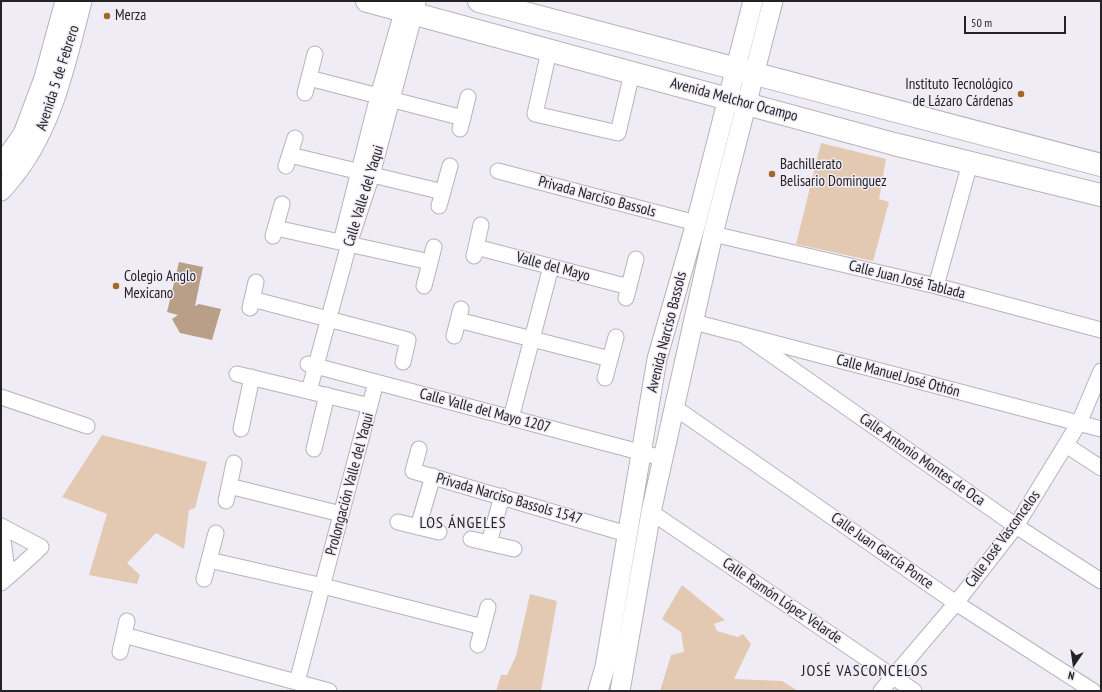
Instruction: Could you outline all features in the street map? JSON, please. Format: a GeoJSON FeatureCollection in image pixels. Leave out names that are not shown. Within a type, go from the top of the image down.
{"type":"FeatureCollection","features":[{"type":"Feature","properties":{"kind":"main road","name":"Avenida Melchor Ocampo"},"geometry":{"type":"LineString","coordinates":[[367,1],[410,6],[549,51],[970,163],[1093,193]]}},
{"type":"Feature","properties":{"kind":"main road","name":"Avenida Melchor Ocampo"},"geometry":{"type":"LineString","coordinates":[[479,1],[1097,164]]}},
{"type":"Feature","properties":{"kind":"main road"},"geometry":{"type":"LineString","coordinates":[[1093,193],[1097,164]]}},
{"type":"Feature","properties":{"kind":"street","name":"Avenida 5 de Febrero"},"geometry":{"type":"LineString","coordinates":[[1,165],[23,134],[44,78],[65,1]]}},
{"type":"Feature","properties":{"kind":"street","name":"Avenida 5 de Febrero"},"geometry":{"type":"LineString","coordinates":[[1,191],[26,160],[45,125],[71,46],[82,1]]}},
{"type":"Feature","properties":{"kind":"street","name":"Avenida Narciso Bassols"},"geometry":{"type":"LineString","coordinates":[[745,72],[753,1]]}},
{"type":"Feature","properties":{"kind":"street","name":"Avenida Narciso Bassols"},"geometry":{"type":"LineString","coordinates":[[598,691],[605,667],[657,359],[696,223],[745,72],[773,1]]}},
{"type":"Feature","properties":{"kind":"street","name":"Calle Valle del Yaqui"},"geometry":{"type":"LineString","coordinates":[[365,173],[378,96],[410,6]]}},
{"type":"Feature","properties":{"kind":"street","name":"Calle Valle del Yaqui"},"geometry":{"type":"LineString","coordinates":[[305,390],[365,173],[392,100],[410,6]]}},
{"type":"Feature","properties":{"kind":"street"},"geometry":{"type":"LineString","coordinates":[[549,51],[535,114],[618,133],[632,73]]}},
{"type":"Feature","properties":{"kind":"street"},"geometry":{"type":"LineString","coordinates":[[315,54],[307,85],[378,96],[461,124],[468,96]]}},
{"type":"Feature","properties":{"kind":"street","name":"Avenida Narciso Bassols"},"geometry":{"type":"LineString","coordinates":[[620,691],[651,512],[713,234],[737,100]]}},
{"type":"Feature","properties":{"kind":"street"},"geometry":{"type":"LineString","coordinates":[[295,138],[288,160],[365,173],[441,199],[450,166]]}},
{"type":"Feature","properties":{"kind":"street"},"geometry":{"type":"LineString","coordinates":[[936,286],[970,163]]}},
{"type":"Feature","properties":{"kind":"street","name":"Privada Narciso Bassols"},"geometry":{"type":"LineString","coordinates":[[498,171],[696,223]]}},
{"type":"Feature","properties":{"kind":"street"},"geometry":{"type":"LineString","coordinates":[[282,204],[274,232],[345,243],[430,262]]}},
{"type":"Feature","properties":{"kind":"street","name":"Valle del Mayo"},"geometry":{"type":"LineString","coordinates":[[481,225],[475,252],[551,267],[627,292],[636,259]]}},
{"type":"Feature","properties":{"kind":"street","name":"Calle Juan José Tablada"},"geometry":{"type":"LineString","coordinates":[[713,234],[936,286],[1101,330]]}},
{"type":"Feature","properties":{"kind":"street"},"geometry":{"type":"LineString","coordinates":[[424,286],[434,247]]}},
{"type":"Feature","properties":{"kind":"street"},"geometry":{"type":"LineString","coordinates":[[511,418],[551,267]]}},
{"type":"Feature","properties":{"kind":"street"},"geometry":{"type":"LineString","coordinates":[[256,282],[251,304],[326,317],[408,340],[403,362]]}},
{"type":"Feature","properties":{"kind":"street"},"geometry":{"type":"LineString","coordinates":[[454,336],[460,314],[532,339],[610,359]]}},
{"type":"Feature","properties":{"kind":"street","name":"Calle Manuel José Othón"},"geometry":{"type":"LineString","coordinates":[[694,322],[1101,429]]}},
{"type":"Feature","properties":{"kind":"street","name":"Calle Antonio Montes de Oca"},"geometry":{"type":"LineString","coordinates":[[745,336],[1016,526],[1101,581]]}},
{"type":"Feature","properties":{"kind":"street"},"geometry":{"type":"LineString","coordinates":[[605,378],[616,337]]}},
{"type":"Feature","properties":{"kind":"street","name":"Calle Valle del Mayo 1207"},"geometry":{"type":"LineString","coordinates":[[312,365],[662,458]]}},
{"type":"Feature","properties":{"kind":"street","name":"Calle José Vasconcelos"},"geometry":{"type":"LineString","coordinates":[[881,691],[956,603],[1016,526],[1079,423],[1101,371]]}},
{"type":"Feature","properties":{"kind":"street"},"geometry":{"type":"LineString","coordinates":[[237,374],[370,406]]}},
{"type":"Feature","properties":{"kind":"street"},"geometry":{"type":"LineString","coordinates":[[241,429],[252,377]]}},
{"type":"Feature","properties":{"kind":"street","name":"Prolongación Valle del Yaqui"},"geometry":{"type":"LineString","coordinates":[[297,682],[376,382]]}},
{"type":"Feature","properties":{"kind":"street"},"geometry":{"type":"LineString","coordinates":[[314,449],[327,395]]}},
{"type":"Feature","properties":{"kind":"street"},"geometry":{"type":"LineString","coordinates":[[1,397],[87,426]]}},
{"type":"Feature","properties":{"kind":"street","name":"Calle Juan García Ponce"},"geometry":{"type":"LineString","coordinates":[[674,407],[956,603],[1093,691]]}},
{"type":"Feature","properties":{"kind":"street"},"geometry":{"type":"LineString","coordinates":[[1066,445],[1101,468]]}},
{"type":"Feature","properties":{"kind":"street","name":"Privada Narciso Bassols 1547"},"geometry":{"type":"LineString","coordinates":[[419,449],[413,471],[627,534]]}},
{"type":"Feature","properties":{"kind":"street"},"geometry":{"type":"LineString","coordinates":[[226,501],[234,463]]}},
{"type":"Feature","properties":{"kind":"street"},"geometry":{"type":"LineString","coordinates":[[418,527],[432,476]]}},
{"type":"Feature","properties":{"kind":"street"},"geometry":{"type":"LineString","coordinates":[[229,486],[341,514]]}},
{"type":"Feature","properties":{"kind":"street"},"geometry":{"type":"LineString","coordinates":[[489,543],[502,496]]}},
{"type":"Feature","properties":{"kind":"street","name":"Calle Ramón López Velarde"},"geometry":{"type":"LineString","coordinates":[[651,512],[914,691]]}},
{"type":"Feature","properties":{"kind":"street"},"geometry":{"type":"LineString","coordinates":[[398,522],[439,532]]}},
{"type":"Feature","properties":{"kind":"street"},"geometry":{"type":"LineString","coordinates":[[204,579],[216,534]]}},
{"type":"Feature","properties":{"kind":"street"},"geometry":{"type":"LineString","coordinates":[[471,539],[514,549]]}},
{"type":"Feature","properties":{"kind":"street"},"geometry":{"type":"LineString","coordinates":[[209,560],[323,586],[483,627]]}},
{"type":"Feature","properties":{"kind":"street"},"geometry":{"type":"LineString","coordinates":[[617,596],[636,599]]}},
{"type":"Feature","properties":{"kind":"street"},"geometry":{"type":"LineString","coordinates":[[478,645],[488,607]]}},
{"type":"Feature","properties":{"kind":"street"},"geometry":{"type":"LineString","coordinates":[[120,652],[126,628],[329,691]]}},
{"type":"Feature","properties":{"kind":"shaded area"},"geometry":{"type":"Polygon","coordinates":[[[821,143],[886,159],[879,199],[889,202],[873,261],[796,244],[821,143]]]}},
{"type":"Feature","properties":{"kind":"shaded area"},"geometry":{"type":"Polygon","coordinates":[[[179,262],[203,267],[195,306],[199,304],[221,309],[212,340],[180,333],[172,319],[178,315],[167,312],[179,262]]]}},
{"type":"Feature","properties":{"kind":"shaded area"},"geometry":{"type":"Polygon","coordinates":[[[102,435],[207,462],[195,508],[189,510],[184,549],[156,533],[127,563],[140,575],[137,584],[89,575],[107,514],[62,497],[102,435]]]}},
{"type":"Feature","properties":{"kind":"shaded area"},"geometry":{"type":"Polygon","coordinates":[[[682,585],[725,620],[714,624],[717,631],[738,637],[743,634],[751,644],[734,679],[782,681],[798,691],[660,691],[671,655],[684,652],[681,632],[662,619],[682,585]]]}},
{"type":"Feature","properties":{"kind":"shaded area"},"geometry":{"type":"Polygon","coordinates":[[[530,594],[557,601],[541,691],[496,691],[501,675],[507,675],[516,656],[530,594]]]}},
{"type":"Feature","properties":{"kind":"place","name":"Merza"},"geometry":{"type":"Point","coordinates":[107,16]}},
{"type":"Feature","properties":{"kind":"place","name":"Instituto Tecnológico de Lázaro Cárdenas"},"geometry":{"type":"Point","coordinates":[1021,94]}},
{"type":"Feature","properties":{"kind":"place","name":"Bachillerato Belisario Dominguez"},"geometry":{"type":"Point","coordinates":[772,174]}},
{"type":"Feature","properties":{"kind":"place","name":"Colegio Anglo Mexicano"},"geometry":{"type":"Point","coordinates":[116,286]}},
{"type":"Feature","properties":{"kind":"district","name":"LOS ÁNGELES"},"geometry":{"type":"Point","coordinates":[463,523]}},
{"type":"Feature","properties":{"kind":"district","name":"JOSÉ VASCONCELOS"},"geometry":{"type":"Point","coordinates":[865,671]}}]}
